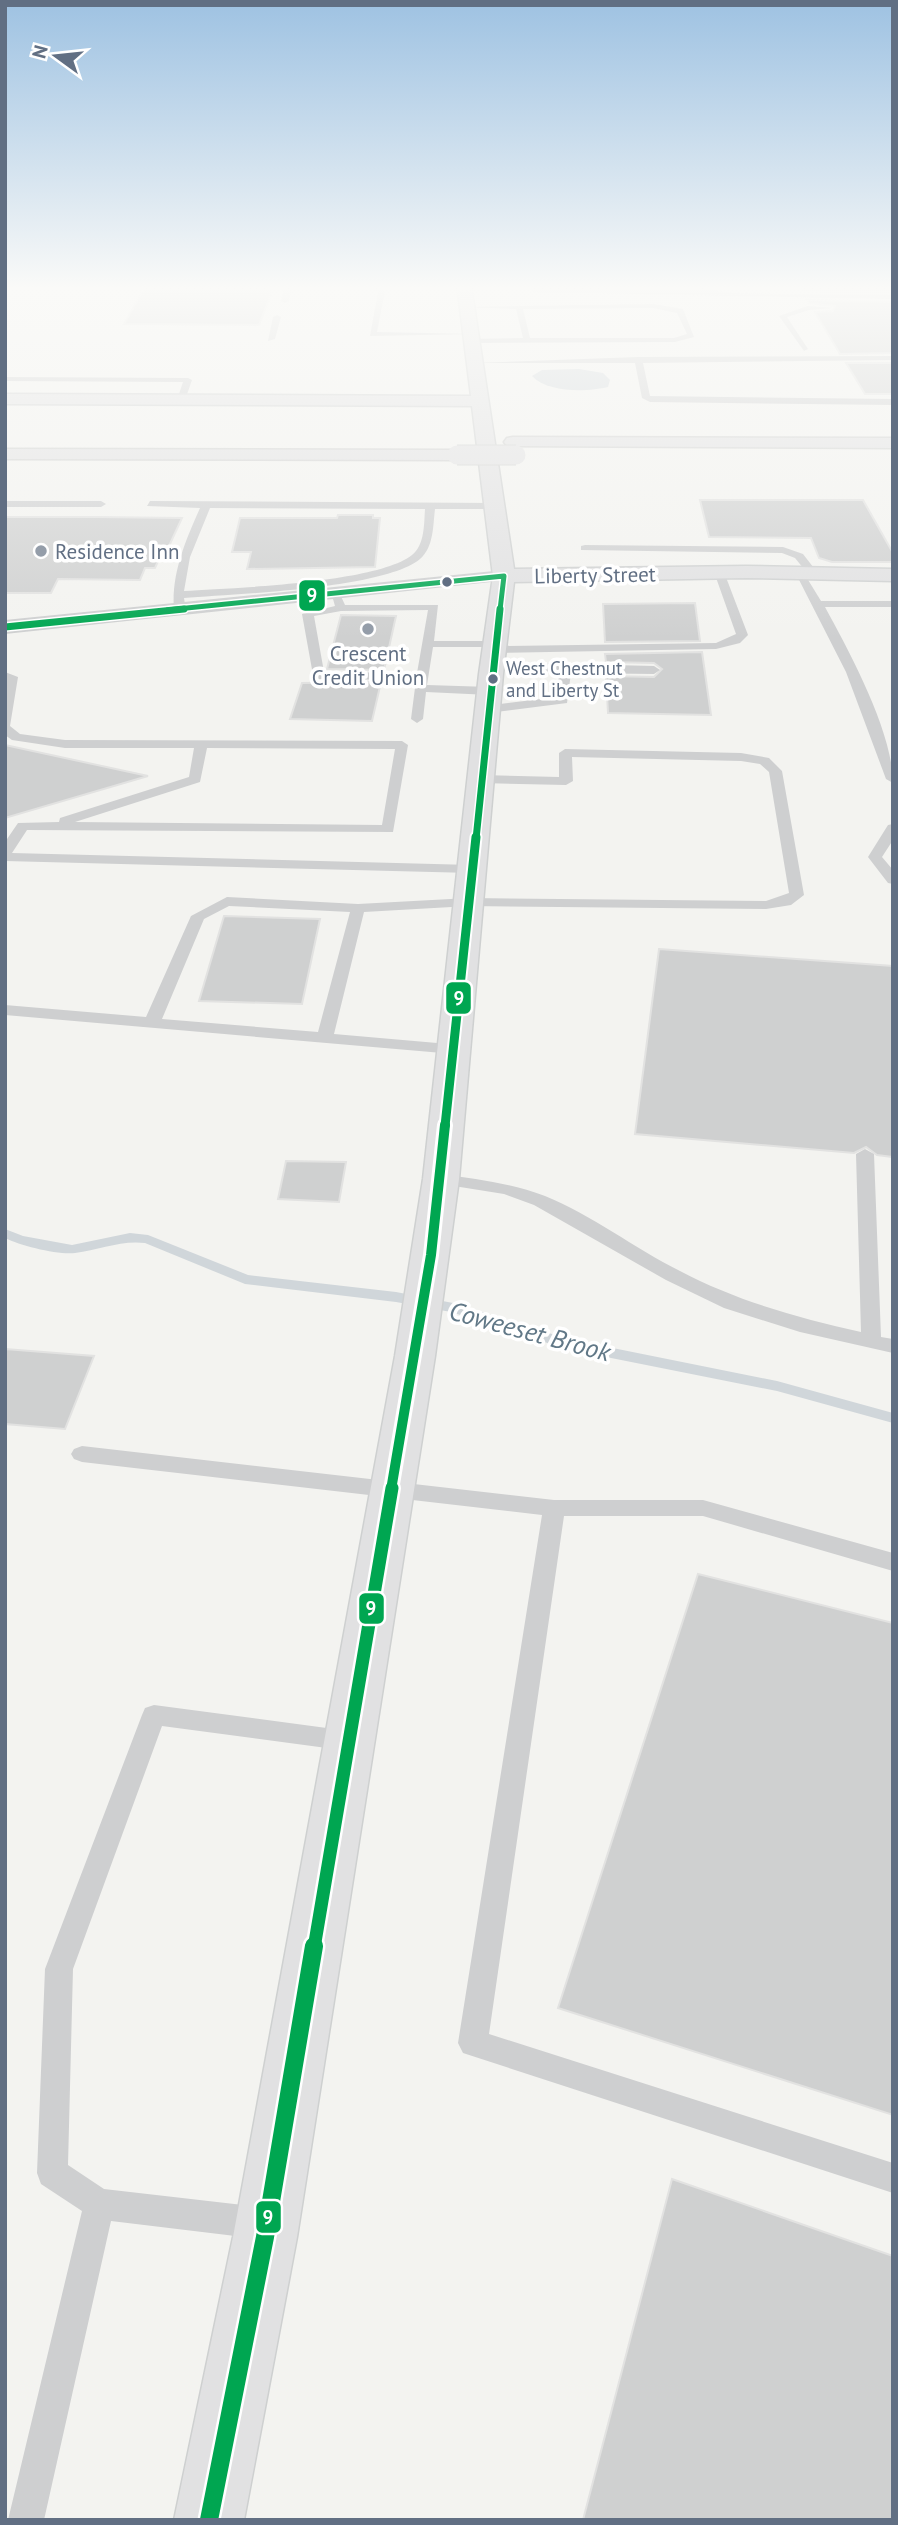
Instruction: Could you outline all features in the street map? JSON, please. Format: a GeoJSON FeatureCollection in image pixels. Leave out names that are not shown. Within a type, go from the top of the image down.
{"type":"FeatureCollection","features":[{"type":"Feature","properties":{"kind":"main road"},"geometry":{"type":"LineString","coordinates":[[209,2520],[267,2224],[415,1356],[441,1180],[504,576],[482,403]]}},
{"type":"Feature","properties":{"kind":"main road"},"geometry":{"type":"LineString","coordinates":[[5,442],[457,449]]}},
{"type":"Feature","properties":{"kind":"main road"},"geometry":{"type":"LineString","coordinates":[[5,454],[893,443]]}},
{"type":"Feature","properties":{"kind":"main road"},"geometry":{"type":"LineString","coordinates":[[514,449],[893,457]]}},
{"type":"Feature","properties":{"kind":"main road","name":"Liberty Street"},"geometry":{"type":"LineString","coordinates":[[504,576],[719,572],[893,575]]}},
{"type":"Feature","properties":{"kind":"street","name":"Liberty Street"},"geometry":{"type":"LineString","coordinates":[[5,627],[178,603],[338,601],[504,576]]}},
{"type":"Feature","properties":{"kind":"lane"},"geometry":{"type":"LineString","coordinates":[[5,504],[101,504]]}},
{"type":"Feature","properties":{"kind":"lane"},"geometry":{"type":"LineString","coordinates":[[150,504],[496,506]]}},
{"type":"Feature","properties":{"kind":"lane"},"geometry":{"type":"LineString","coordinates":[[206,505],[178,572],[178,603],[400,567],[414,559],[424,547],[430,506]]}},
{"type":"Feature","properties":{"kind":"lane"},"geometry":{"type":"LineString","coordinates":[[585,548],[783,550],[799,556],[818,604],[860,689],[893,779]]}},
{"type":"Feature","properties":{"kind":"lane"},"geometry":{"type":"LineString","coordinates":[[417,719],[421,683],[434,607],[338,601],[308,614],[319,675],[421,683],[716,646],[736,641],[742,635],[719,572]]}},
{"type":"Feature","properties":{"kind":"lane"},"geometry":{"type":"LineString","coordinates":[[818,604],[893,604]]}},
{"type":"Feature","properties":{"kind":"lane"},"geometry":{"type":"LineString","coordinates":[[428,644],[563,700],[565,669]]}},
{"type":"Feature","properties":{"kind":"lane"},"geometry":{"type":"LineString","coordinates":[[492,672],[654,670]]}},
{"type":"Feature","properties":{"kind":"lane"},"geometry":{"type":"LineString","coordinates":[[5,675],[12,677],[5,724]]}},
{"type":"Feature","properties":{"kind":"lane"},"geometry":{"type":"LineString","coordinates":[[5,729],[16,737],[65,744],[202,742],[402,745],[388,829],[23,826],[5,855]]}},
{"type":"Feature","properties":{"kind":"lane"},"geometry":{"type":"LineString","coordinates":[[49,826],[195,779],[202,742]]}},
{"type":"Feature","properties":{"kind":"lane"},"geometry":{"type":"LineString","coordinates":[[152,1023],[198,916],[227,901],[358,908],[469,901],[766,905],[791,900],[798,892],[775,771],[764,761],[741,757],[565,753],[566,781],[481,779]]}},
{"type":"Feature","properties":{"kind":"lane"},"geometry":{"type":"LineString","coordinates":[[893,828],[875,857],[893,880]]}},
{"type":"Feature","properties":{"kind":"lane"},"geometry":{"type":"LineString","coordinates":[[5,855],[472,869]]}},
{"type":"Feature","properties":{"kind":"lane"},"geometry":{"type":"LineString","coordinates":[[325,1038],[358,908]]}},
{"type":"Feature","properties":{"kind":"lane"},"geometry":{"type":"LineString","coordinates":[[5,1010],[454,1049]]}},
{"type":"Feature","properties":{"kind":"lane"},"geometry":{"type":"LineString","coordinates":[[866,1154],[871,1340]]}},
{"type":"Feature","properties":{"kind":"lane"},"geometry":{"type":"LineString","coordinates":[[441,1180],[525,1195],[560,1211],[673,1276],[731,1303],[800,1325],[893,1346]]}},
{"type":"Feature","properties":{"kind":"lane"},"geometry":{"type":"LineString","coordinates":[[82,1454],[554,1508],[703,1508],[893,1562]]}},
{"type":"Feature","properties":{"kind":"lane"},"geometry":{"type":"LineString","coordinates":[[554,1508],[473,2043],[893,2178]]}},
{"type":"Feature","properties":{"kind":"lane"},"geometry":{"type":"LineString","coordinates":[[267,2224],[99,2204],[52,2173],[59,1969],[153,1714],[349,1741]]}},
{"type":"Feature","properties":{"kind":"lane"},"geometry":{"type":"LineString","coordinates":[[26,2520],[99,2204]]}},
{"type":"Feature","properties":{"kind":"building"},"geometry":{"type":"Polygon","coordinates":[[[700,500],[863,500],[893,553],[893,562],[832,562],[819,558],[811,538],[709,537],[700,500]]]}},
{"type":"Feature","properties":{"kind":"building"},"geometry":{"type":"Polygon","coordinates":[[[338,515],[373,515],[373,518],[380,518],[375,567],[247,569],[251,552],[232,552],[240,518],[337,518],[338,515]]]}},
{"type":"Feature","properties":{"kind":"building"},"geometry":{"type":"Polygon","coordinates":[[[5,517],[182,518],[163,559],[159,559],[155,568],[145,568],[140,580],[58,579],[51,593],[5,593],[5,517]]]}},
{"type":"Feature","properties":{"kind":"building"},"geometry":{"type":"Polygon","coordinates":[[[695,603],[700,641],[605,642],[603,604],[695,603]]]}},
{"type":"Feature","properties":{"kind":"building"},"geometry":{"type":"Polygon","coordinates":[[[341,615],[396,616],[384,670],[327,669],[341,615]]]}},
{"type":"Feature","properties":{"kind":"building"},"geometry":{"type":"Polygon","coordinates":[[[702,652],[711,715],[608,713],[606,676],[654,677],[662,669],[654,663],[606,662],[605,654],[702,652]]]}},
{"type":"Feature","properties":{"kind":"building"},"geometry":{"type":"Polygon","coordinates":[[[381,682],[372,721],[290,719],[302,683],[381,682]]]}},
{"type":"Feature","properties":{"kind":"building"},"geometry":{"type":"Polygon","coordinates":[[[5,745],[148,776],[5,818],[5,745]]]}},
{"type":"Feature","properties":{"kind":"building"},"geometry":{"type":"Polygon","coordinates":[[[224,916],[320,919],[302,1004],[199,1001],[224,916]]]}},
{"type":"Feature","properties":{"kind":"building"},"geometry":{"type":"Polygon","coordinates":[[[659,949],[893,966],[893,1157],[877,1155],[866,1147],[854,1153],[635,1134],[659,949]]]}},
{"type":"Feature","properties":{"kind":"building"},"geometry":{"type":"Polygon","coordinates":[[[286,1161],[346,1162],[339,1202],[278,1199],[286,1161]]]}},
{"type":"Feature","properties":{"kind":"building"},"geometry":{"type":"Polygon","coordinates":[[[5,1349],[94,1356],[65,1429],[5,1424],[5,1349]]]}},
{"type":"Feature","properties":{"kind":"building"},"geometry":{"type":"Polygon","coordinates":[[[698,1574],[893,1623],[893,2115],[558,2008],[698,1574]]]}},
{"type":"Feature","properties":{"kind":"building"},"geometry":{"type":"Polygon","coordinates":[[[672,2179],[893,2256],[893,2520],[583,2520],[672,2179]]]}},
{"type":"Feature","properties":{"kind":"waterway","name":"Coweeset Brook"},"geometry":{"type":"LineString","coordinates":[[5,1233],[20,1240],[72,1249],[130,1237],[148,1239],[245,1279],[396,1297],[453,1308],[566,1344],[777,1386],[893,1418]]}},
{"type":"Feature","properties":{"kind":"transit line","name":"9"},"geometry":{"type":"LineString","coordinates":[[5,627],[504,576],[431,1255],[265,2237],[209,2520]]}},
{"type":"Feature","properties":{"kind":"place","name":"Residence Inn"},"geometry":{"type":"Point","coordinates":[41,551]}},
{"type":"Feature","properties":{"kind":"place","name":"Crescent Credit Union"},"geometry":{"type":"Point","coordinates":[368,629]}},
{"type":"Feature","properties":{"kind":"place","name":"West Chestnut and Liberty St"},"geometry":{"type":"Point","coordinates":[493,679]}}]}
